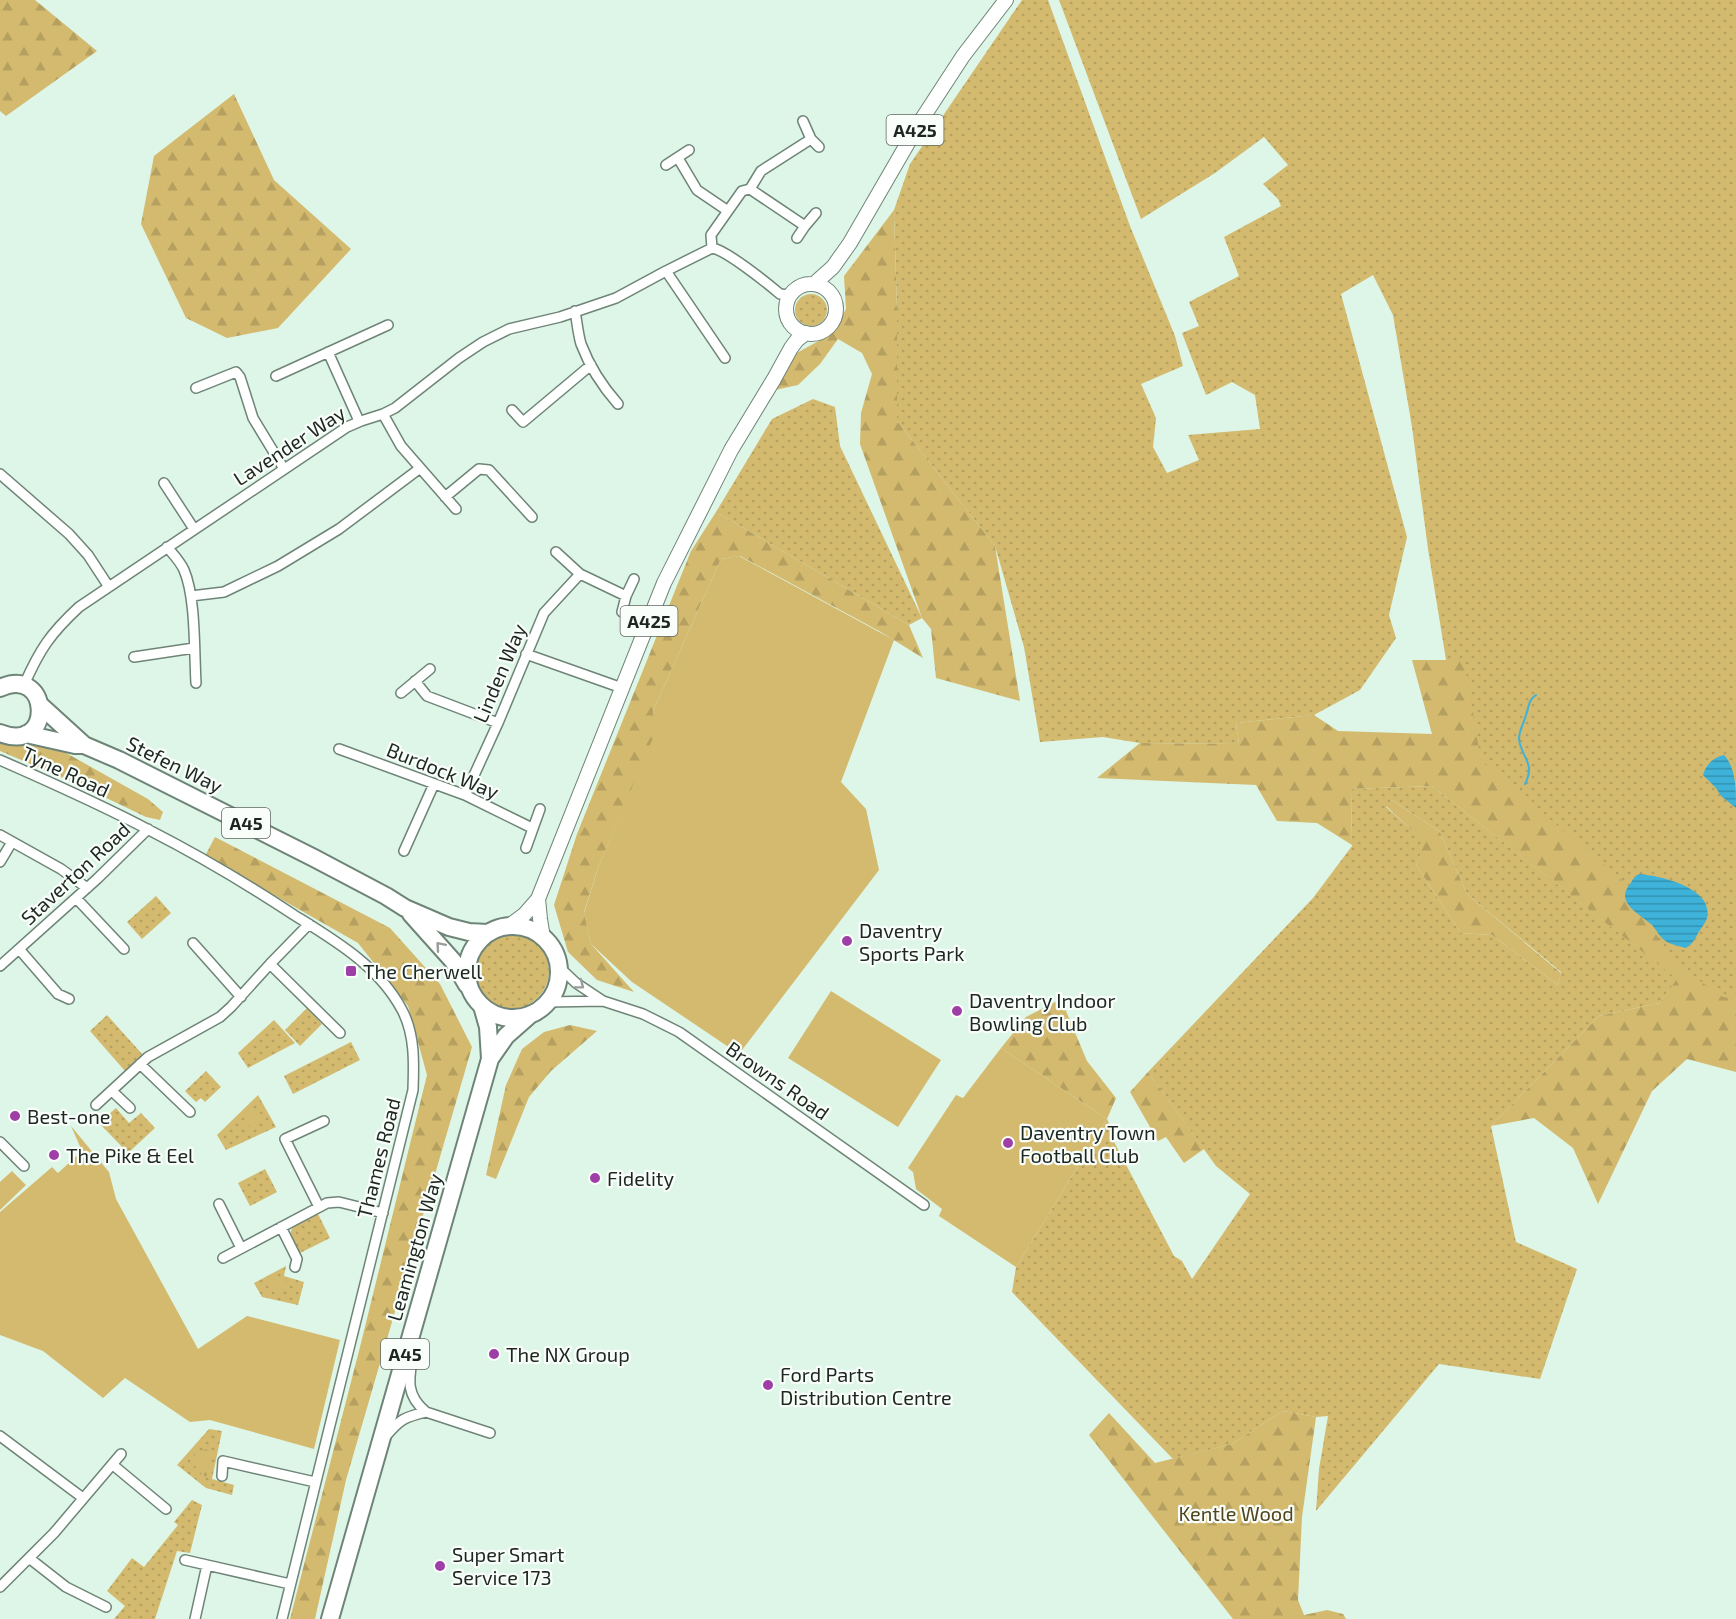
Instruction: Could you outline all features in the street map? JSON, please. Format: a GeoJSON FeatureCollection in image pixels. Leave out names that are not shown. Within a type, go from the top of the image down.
{"type":"FeatureCollection","features":[{"type":"Feature","properties":{"kind":"highway"},"geometry":{"type":"LineString","coordinates":[[0,688],[7,684],[24,685]]}},
{"type":"Feature","properties":{"kind":"highway","name":"Stefen Way"},"geometry":{"type":"LineString","coordinates":[[24,685],[32,690],[40,705],[84,745],[188,794],[354,879],[405,908]]}},
{"type":"Feature","properties":{"kind":"highway"},"geometry":{"type":"LineString","coordinates":[[26,734],[38,722],[40,705]]}},
{"type":"Feature","properties":{"kind":"highway","name":"Stefen Way"},"geometry":{"type":"LineString","coordinates":[[0,733],[17,737],[26,734],[75,746],[84,745]]}},
{"type":"Feature","properties":{"kind":"highway","name":"A45"},"geometry":{"type":"LineString","coordinates":[[405,908],[449,927],[469,932],[488,933]]}},
{"type":"Feature","properties":{"kind":"highway","name":"A45"},"geometry":{"type":"LineString","coordinates":[[405,908],[453,961],[470,988]]}},
{"type":"Feature","properties":{"kind":"highway"},"geometry":{"type":"LineString","coordinates":[[509,926],[527,928],[537,933],[552,947],[557,957],[559,973],[556,988],[548,1002],[531,1014],[517,1018],[504,1017],[493,1014],[475,999],[466,974],[468,961],[477,943],[488,933],[509,926]]}},
{"type":"Feature","properties":{"kind":"highway","name":"Leamington Way"},"geometry":{"type":"LineString","coordinates":[[482,1006],[488,1027],[490,1059]]}},
{"type":"Feature","properties":{"kind":"highway","name":"Leamington Way"},"geometry":{"type":"LineString","coordinates":[[330,1619],[490,1059],[506,1036],[531,1014]]}},
{"type":"Feature","properties":{"kind":"main road","name":"A425"},"geometry":{"type":"LineString","coordinates":[[829,292],[829,279],[833,267],[872,207],[920,122],[963,56],[1006,0]]}},
{"type":"Feature","properties":{"kind":"main road","name":"A425"},"geometry":{"type":"LineString","coordinates":[[814,284],[833,267]]}},
{"type":"Feature","properties":{"kind":"main road"},"geometry":{"type":"LineString","coordinates":[[803,285],[820,285],[829,292],[835,302],[834,319],[822,331],[812,334],[801,332],[792,326],[787,316],[784,297],[803,285]]}},
{"type":"Feature","properties":{"kind":"main road","name":"A425"},"geometry":{"type":"LineString","coordinates":[[791,348],[792,326]]}},
{"type":"Feature","properties":{"kind":"main road","name":"A425"},"geometry":{"type":"LineString","coordinates":[[538,899],[669,573],[731,450],[791,348],[806,333]]}},
{"type":"Feature","properties":{"kind":"main road"},"geometry":{"type":"LineString","coordinates":[[509,926],[524,915],[538,899]]}},
{"type":"Feature","properties":{"kind":"main road"},"geometry":{"type":"LineString","coordinates":[[538,899],[543,938]]}},
{"type":"Feature","properties":{"kind":"street"},"geometry":{"type":"LineString","coordinates":[[784,297],[715,247],[712,248],[711,235],[742,192],[750,189],[761,171],[815,143],[803,121]]}},
{"type":"Feature","properties":{"kind":"street"},"geometry":{"type":"LineString","coordinates":[[666,165],[689,150]]}},
{"type":"Feature","properties":{"kind":"street"},"geometry":{"type":"LineString","coordinates":[[678,158],[697,190],[728,211]]}},
{"type":"Feature","properties":{"kind":"street"},"geometry":{"type":"LineString","coordinates":[[750,189],[805,225]]}},
{"type":"Feature","properties":{"kind":"street"},"geometry":{"type":"LineString","coordinates":[[797,238],[816,213]]}},
{"type":"Feature","properties":{"kind":"street","name":"Lavender Way"},"geometry":{"type":"LineString","coordinates":[[24,685],[36,658],[50,637],[79,607],[347,427],[395,408],[459,358],[508,329],[560,317],[616,298],[712,248]]}},
{"type":"Feature","properties":{"kind":"street"},"geometry":{"type":"LineString","coordinates":[[666,271],[723,346],[726,358]]}},
{"type":"Feature","properties":{"kind":"street"},"geometry":{"type":"LineString","coordinates":[[575,311],[580,342],[591,365],[618,404]]}},
{"type":"Feature","properties":{"kind":"street"},"geometry":{"type":"LineString","coordinates":[[276,376],[388,325]]}},
{"type":"Feature","properties":{"kind":"street"},"geometry":{"type":"LineString","coordinates":[[328,352],[359,421]]}},
{"type":"Feature","properties":{"kind":"street"},"geometry":{"type":"LineString","coordinates":[[512,410],[523,422],[591,365]]}},
{"type":"Feature","properties":{"kind":"street"},"geometry":{"type":"LineString","coordinates":[[196,388],[236,372],[240,377],[253,418],[284,469]]}},
{"type":"Feature","properties":{"kind":"street"},"geometry":{"type":"LineString","coordinates":[[383,414],[401,446],[456,509]]}},
{"type":"Feature","properties":{"kind":"street"},"geometry":{"type":"LineString","coordinates":[[191,596],[224,592],[278,566],[339,529],[419,468]]}},
{"type":"Feature","properties":{"kind":"street"},"geometry":{"type":"LineString","coordinates":[[445,497],[479,470],[489,470],[532,517]]}},
{"type":"Feature","properties":{"kind":"street"},"geometry":{"type":"LineString","coordinates":[[0,474],[69,534],[88,555],[109,587]]}},
{"type":"Feature","properties":{"kind":"street"},"geometry":{"type":"LineString","coordinates":[[164,483],[195,529]]}},
{"type":"Feature","properties":{"kind":"street"},"geometry":{"type":"LineString","coordinates":[[167,547],[184,570],[191,596],[196,683]]}},
{"type":"Feature","properties":{"kind":"street"},"geometry":{"type":"LineString","coordinates":[[556,552],[580,574],[626,596]]}},
{"type":"Feature","properties":{"kind":"street","name":"Linden Way"},"geometry":{"type":"LineString","coordinates":[[465,795],[544,613],[580,574]]}},
{"type":"Feature","properties":{"kind":"street"},"geometry":{"type":"LineString","coordinates":[[622,612],[634,579]]}},
{"type":"Feature","properties":{"kind":"street"},"geometry":{"type":"LineString","coordinates":[[134,657],[194,648]]}},
{"type":"Feature","properties":{"kind":"street"},"geometry":{"type":"LineString","coordinates":[[526,654],[622,688]]}},
{"type":"Feature","properties":{"kind":"street"},"geometry":{"type":"LineString","coordinates":[[401,693],[430,669]]}},
{"type":"Feature","properties":{"kind":"street"},"geometry":{"type":"LineString","coordinates":[[415,681],[427,696],[498,723]]}},
{"type":"Feature","properties":{"kind":"street","name":"Burdock Way"},"geometry":{"type":"LineString","coordinates":[[339,749],[465,795],[532,828]]}},
{"type":"Feature","properties":{"kind":"street","name":"Tyne Road"},"geometry":{"type":"LineString","coordinates":[[0,760],[148,829]]}},
{"type":"Feature","properties":{"kind":"street"},"geometry":{"type":"LineString","coordinates":[[404,851],[434,784]]}},
{"type":"Feature","properties":{"kind":"street"},"geometry":{"type":"LineString","coordinates":[[526,848],[540,809]]}},
{"type":"Feature","properties":{"kind":"street","name":"Staverton Road"},"geometry":{"type":"LineString","coordinates":[[0,966],[87,888],[148,829]]}},
{"type":"Feature","properties":{"kind":"street","name":"Thames Road"},"geometry":{"type":"LineString","coordinates":[[148,829],[259,892],[358,958],[380,979],[403,1011],[412,1042],[413,1090],[282,1619]]}},
{"type":"Feature","properties":{"kind":"street"},"geometry":{"type":"LineString","coordinates":[[0,835],[61,869],[87,888]]}},
{"type":"Feature","properties":{"kind":"street"},"geometry":{"type":"LineString","coordinates":[[0,862],[12,842]]}},
{"type":"Feature","properties":{"kind":"street"},"geometry":{"type":"LineString","coordinates":[[76,898],[124,949]]}},
{"type":"Feature","properties":{"kind":"street"},"geometry":{"type":"LineString","coordinates":[[96,1105],[148,1057],[220,1017],[309,924]]}},
{"type":"Feature","properties":{"kind":"street"},"geometry":{"type":"LineString","coordinates":[[193,943],[241,997]]}},
{"type":"Feature","properties":{"kind":"street"},"geometry":{"type":"LineString","coordinates":[[19,949],[58,994],[69,999]]}},
{"type":"Feature","properties":{"kind":"street"},"geometry":{"type":"LineString","coordinates":[[270,964],[340,1034]]}},
{"type":"Feature","properties":{"kind":"street","name":"Browns Road"},"geometry":{"type":"LineString","coordinates":[[558,966],[576,983],[603,1001],[643,1014],[679,1032],[924,1205]]}},
{"type":"Feature","properties":{"kind":"street","name":"Browns Road"},"geometry":{"type":"LineString","coordinates":[[548,1002],[603,1001]]}},
{"type":"Feature","properties":{"kind":"street"},"geometry":{"type":"LineString","coordinates":[[140,1064],[190,1112]]}},
{"type":"Feature","properties":{"kind":"street"},"geometry":{"type":"LineString","coordinates":[[112,1091],[130,1108]]}},
{"type":"Feature","properties":{"kind":"street"},"geometry":{"type":"LineString","coordinates":[[319,1207],[285,1139],[324,1121]]}},
{"type":"Feature","properties":{"kind":"street"},"geometry":{"type":"LineString","coordinates":[[0,1142],[24,1166]]}},
{"type":"Feature","properties":{"kind":"street"},"geometry":{"type":"LineString","coordinates":[[223,1258],[327,1203],[339,1202],[383,1213]]}},
{"type":"Feature","properties":{"kind":"street"},"geometry":{"type":"LineString","coordinates":[[219,1204],[241,1248]]}},
{"type":"Feature","properties":{"kind":"street"},"geometry":{"type":"LineString","coordinates":[[281,1227],[297,1259],[295,1267]]}},
{"type":"Feature","properties":{"kind":"street"},"geometry":{"type":"LineString","coordinates":[[415,1320],[410,1392],[426,1412],[490,1433]]}},
{"type":"Feature","properties":{"kind":"street"},"geometry":{"type":"LineString","coordinates":[[379,1445],[398,1422],[426,1412]]}},
{"type":"Feature","properties":{"kind":"street"},"geometry":{"type":"LineString","coordinates":[[0,1436],[83,1498]]}},
{"type":"Feature","properties":{"kind":"street"},"geometry":{"type":"LineString","coordinates":[[0,1587],[122,1454]]}},
{"type":"Feature","properties":{"kind":"street"},"geometry":{"type":"LineString","coordinates":[[222,1476],[223,1461],[315,1482]]}},
{"type":"Feature","properties":{"kind":"street"},"geometry":{"type":"LineString","coordinates":[[113,1465],[166,1509]]}},
{"type":"Feature","properties":{"kind":"street"},"geometry":{"type":"LineString","coordinates":[[29,1558],[66,1587],[106,1607]]}},
{"type":"Feature","properties":{"kind":"street"},"geometry":{"type":"LineString","coordinates":[[185,1560],[290,1584]]}},
{"type":"Feature","properties":{"kind":"street"},"geometry":{"type":"LineString","coordinates":[[195,1619],[207,1565]]}},
{"type":"Feature","properties":{"kind":"green space"},"geometry":{"type":"Polygon","coordinates":[[[0,0],[35,0],[97,51],[6,116],[0,111],[0,0]]]}},
{"type":"Feature","properties":{"kind":"green space"},"geometry":{"type":"Polygon","coordinates":[[[1022,0],[1048,0],[1130,226],[1175,336],[1183,366],[1141,384],[1156,418],[1153,447],[1167,473],[1199,460],[1188,435],[1260,429],[1255,395],[1232,382],[1206,395],[1182,333],[1199,326],[1189,302],[1239,276],[1224,237],[1281,206],[1278,199],[1263,184],[1288,165],[1264,137],[1215,173],[1141,219],[1059,0],[1736,0],[1736,1032],[1457,773],[1454,709],[1428,549],[1412,427],[1393,315],[1373,275],[1341,294],[1407,537],[1389,615],[1396,638],[1360,690],[1314,715],[1236,723],[1239,744],[1140,743],[1103,737],[1040,742],[1024,647],[995,546],[897,421],[894,210],[910,164],[1022,0]]]}},
{"type":"Feature","properties":{"kind":"green space"},"geometry":{"type":"Polygon","coordinates":[[[234,94],[274,180],[351,249],[278,328],[227,338],[186,318],[141,224],[154,156],[234,94]]]}},
{"type":"Feature","properties":{"kind":"green space"},"geometry":{"type":"Polygon","coordinates":[[[894,210],[897,421],[995,546],[1020,701],[936,678],[931,629],[922,618],[860,444],[861,413],[872,374],[862,353],[838,339],[820,364],[798,385],[775,390],[795,354],[831,334],[846,309],[844,276],[894,210]]]}},
{"type":"Feature","properties":{"kind":"green space"},"geometry":{"type":"Polygon","coordinates":[[[811,294],[823,298],[827,310],[823,322],[811,326],[799,322],[795,310],[799,298],[811,294]]]}},
{"type":"Feature","properties":{"kind":"green space"},"geometry":{"type":"Polygon","coordinates":[[[813,399],[835,407],[840,446],[922,618],[909,625],[716,512],[772,419],[813,399]]]}},
{"type":"Feature","properties":{"kind":"green space"},"geometry":{"type":"Polygon","coordinates":[[[716,512],[909,625],[923,658],[879,631],[740,556],[721,559],[653,711],[657,731],[599,865],[584,912],[591,944],[634,992],[597,980],[568,952],[554,905],[577,834],[691,551],[716,512]]]}},
{"type":"Feature","properties":{"kind":"green space"},"geometry":{"type":"Polygon","coordinates":[[[739,556],[894,640],[841,782],[866,809],[879,870],[739,1054],[632,982],[591,944],[584,913],[599,865],[656,731],[653,711],[721,559],[739,556]]]}},
{"type":"Feature","properties":{"kind":"green space"},"geometry":{"type":"Polygon","coordinates":[[[1412,660],[1464,660],[1481,761],[1622,880],[1674,963],[1723,997],[1736,999],[1736,1072],[1687,1059],[1652,1091],[1598,1204],[1573,1148],[1534,1118],[1491,1126],[1599,1016],[1659,1003],[1677,979],[1432,786],[1351,789],[1352,845],[1317,823],[1277,821],[1256,785],[1097,778],[1140,743],[1239,744],[1236,723],[1314,715],[1338,731],[1432,734],[1412,660]]]}},
{"type":"Feature","properties":{"kind":"green space"},"geometry":{"type":"Polygon","coordinates":[[[0,733],[52,745],[148,799],[163,812],[160,820],[146,817],[73,782],[0,751],[0,733]]]}},
{"type":"Feature","properties":{"kind":"green space"},"geometry":{"type":"Polygon","coordinates":[[[1432,786],[1678,979],[1659,1003],[1599,1016],[1491,1126],[1516,1242],[1577,1269],[1540,1379],[1439,1364],[1316,1511],[1319,1469],[1328,1416],[1316,1417],[1283,1411],[1232,1444],[1173,1459],[1012,1292],[1016,1267],[1107,1119],[1114,1134],[1111,1136],[1174,1256],[1182,1261],[1192,1279],[1250,1194],[1216,1166],[1148,1072],[1313,898],[1352,846],[1351,789],[1432,786]],[[1392,800],[1386,807],[1426,842],[1416,865],[1461,933],[1492,935],[1558,985],[1561,972],[1467,894],[1440,832],[1392,800]]]}},
{"type":"Feature","properties":{"kind":"green space"},"geometry":{"type":"Polygon","coordinates":[[[1392,800],[1440,832],[1467,894],[1561,973],[1558,985],[1492,935],[1461,933],[1416,865],[1425,842],[1386,806],[1392,800]]]}},
{"type":"Feature","properties":{"kind":"green space"},"geometry":{"type":"Polygon","coordinates":[[[215,837],[390,928],[440,984],[472,1047],[346,1480],[315,1619],[290,1619],[427,1075],[408,1006],[358,943],[205,856],[215,837]]]}},
{"type":"Feature","properties":{"kind":"green space"},"geometry":{"type":"Polygon","coordinates":[[[156,896],[171,913],[142,939],[127,922],[156,896]]]}},
{"type":"Feature","properties":{"kind":"green space"},"geometry":{"type":"Polygon","coordinates":[[[511,933],[525,936],[538,944],[546,957],[549,971],[546,985],[538,998],[525,1006],[511,1009],[497,1006],[484,998],[476,985],[473,971],[476,957],[484,944],[497,936],[511,933]]]}},
{"type":"Feature","properties":{"kind":"green space"},"geometry":{"type":"Polygon","coordinates":[[[831,991],[941,1060],[898,1127],[788,1058],[831,991]]]}},
{"type":"Feature","properties":{"kind":"green space"},"geometry":{"type":"Polygon","coordinates":[[[1061,999],[1087,1061],[1116,1098],[1107,1119],[1001,1048],[1026,1017],[1061,999]]]}},
{"type":"Feature","properties":{"kind":"green space"},"geometry":{"type":"Polygon","coordinates":[[[307,1008],[322,1024],[300,1046],[285,1030],[307,1008]]]}},
{"type":"Feature","properties":{"kind":"green space"},"geometry":{"type":"Polygon","coordinates":[[[107,1015],[143,1055],[125,1071],[90,1031],[107,1015]]]}},
{"type":"Feature","properties":{"kind":"green space"},"geometry":{"type":"Polygon","coordinates":[[[274,1020],[295,1043],[248,1068],[238,1053],[274,1020]]]}},
{"type":"Feature","properties":{"kind":"green space"},"geometry":{"type":"Polygon","coordinates":[[[570,1025],[597,1031],[551,1071],[529,1097],[496,1179],[486,1175],[506,1085],[522,1049],[544,1032],[570,1025]]]}},
{"type":"Feature","properties":{"kind":"green space"},"geometry":{"type":"Polygon","coordinates":[[[351,1042],[360,1060],[293,1094],[284,1076],[351,1042]]]}},
{"type":"Feature","properties":{"kind":"green space","name":"Daventry Town Football Club"},"geometry":{"type":"Polygon","coordinates":[[[1001,1048],[1107,1119],[1016,1267],[939,1216],[942,1209],[916,1189],[913,1172],[908,1168],[956,1095],[963,1098],[1001,1048]]]}},
{"type":"Feature","properties":{"kind":"green space"},"geometry":{"type":"Polygon","coordinates":[[[206,1071],[221,1087],[205,1102],[201,1098],[196,1102],[185,1091],[206,1071]]]}},
{"type":"Feature","properties":{"kind":"green space"},"geometry":{"type":"Polygon","coordinates":[[[1148,1072],[1204,1149],[1184,1163],[1166,1137],[1158,1141],[1130,1092],[1148,1072]]]}},
{"type":"Feature","properties":{"kind":"green space"},"geometry":{"type":"Polygon","coordinates":[[[258,1095],[276,1127],[226,1150],[217,1135],[258,1095]]]}},
{"type":"Feature","properties":{"kind":"green space"},"geometry":{"type":"Polygon","coordinates":[[[116,1108],[129,1123],[141,1113],[155,1128],[128,1153],[99,1123],[116,1108]]]}},
{"type":"Feature","properties":{"kind":"green space"},"geometry":{"type":"Polygon","coordinates":[[[253,1109],[259,1112],[262,1118],[259,1124],[253,1127],[247,1124],[244,1118],[247,1112],[253,1109]]]}},
{"type":"Feature","properties":{"kind":"green space"},"geometry":{"type":"Polygon","coordinates":[[[71,1126],[109,1172],[116,1199],[198,1349],[247,1316],[340,1340],[314,1449],[210,1420],[190,1422],[125,1378],[103,1398],[43,1351],[0,1335],[0,1212],[52,1167],[58,1173],[82,1151],[71,1126]]]}},
{"type":"Feature","properties":{"kind":"green space"},"geometry":{"type":"Polygon","coordinates":[[[265,1169],[277,1192],[250,1206],[238,1183],[265,1169]]]}},
{"type":"Feature","properties":{"kind":"green space"},"geometry":{"type":"Polygon","coordinates":[[[12,1171],[26,1185],[0,1210],[0,1182],[12,1171]]]}},
{"type":"Feature","properties":{"kind":"green space"},"geometry":{"type":"Polygon","coordinates":[[[318,1214],[330,1238],[300,1253],[292,1239],[291,1230],[318,1214]]]}},
{"type":"Feature","properties":{"kind":"green space"},"geometry":{"type":"Polygon","coordinates":[[[286,1266],[284,1276],[304,1282],[298,1305],[262,1297],[254,1283],[286,1266]]]}},
{"type":"Feature","properties":{"kind":"green space"},"geometry":{"type":"Polygon","coordinates":[[[278,1277],[284,1278],[290,1286],[288,1290],[284,1288],[279,1290],[269,1286],[270,1280],[278,1277]]]}},
{"type":"Feature","properties":{"kind":"green space","name":"Kentle Wood"},"geometry":{"type":"Polygon","coordinates":[[[1283,1411],[1316,1417],[1302,1517],[1298,1600],[1304,1615],[1327,1610],[1343,1614],[1346,1619],[1233,1619],[1089,1435],[1109,1413],[1155,1463],[1232,1444],[1283,1411]]]}},
{"type":"Feature","properties":{"kind":"green space"},"geometry":{"type":"Polygon","coordinates":[[[209,1429],[222,1431],[212,1479],[234,1485],[232,1495],[206,1488],[177,1465],[209,1429]]]}},
{"type":"Feature","properties":{"kind":"green space"},"geometry":{"type":"Polygon","coordinates":[[[206,1449],[211,1452],[206,1477],[197,1470],[193,1462],[195,1454],[206,1449]]]}},
{"type":"Feature","properties":{"kind":"green space"},"geometry":{"type":"Polygon","coordinates":[[[192,1500],[202,1505],[190,1553],[177,1551],[155,1619],[114,1619],[125,1606],[107,1591],[132,1558],[144,1567],[178,1525],[174,1522],[192,1500]]]}},
{"type":"Feature","properties":{"kind":"water"},"geometry":{"type":"Polygon","coordinates":[[[1724,755],[1733,772],[1736,808],[1721,796],[1703,775],[1711,762],[1724,755]]]}},
{"type":"Feature","properties":{"kind":"water"},"geometry":{"type":"Polygon","coordinates":[[[1640,874],[1684,885],[1702,899],[1707,908],[1706,920],[1693,942],[1686,948],[1664,940],[1651,924],[1630,907],[1625,896],[1626,890],[1640,874]]]}},
{"type":"Feature","properties":{"kind":"waterway"},"geometry":{"type":"LineString","coordinates":[[1525,784],[1529,770],[1519,736],[1530,701],[1536,695]]}},
{"type":"Feature","properties":{"kind":"place","name":"Daventry Sports Park"},"geometry":{"type":"Point","coordinates":[847,941]}},
{"type":"Feature","properties":{"kind":"place","name":"The Cherwell"},"geometry":{"type":"Point","coordinates":[351,971]}},
{"type":"Feature","properties":{"kind":"place","name":"Daventry Indoor Bowling Club"},"geometry":{"type":"Point","coordinates":[957,1011]}},
{"type":"Feature","properties":{"kind":"place","name":"Best-one"},"geometry":{"type":"Point","coordinates":[15,1116]}},
{"type":"Feature","properties":{"kind":"place","name":"Daventry Town Football Club"},"geometry":{"type":"Point","coordinates":[1008,1143]}},
{"type":"Feature","properties":{"kind":"place","name":"The Pike & Eel"},"geometry":{"type":"Point","coordinates":[54,1155]}},
{"type":"Feature","properties":{"kind":"place","name":"Fidelity"},"geometry":{"type":"Point","coordinates":[595,1178]}},
{"type":"Feature","properties":{"kind":"place","name":"The NX Group"},"geometry":{"type":"Point","coordinates":[494,1354]}},
{"type":"Feature","properties":{"kind":"place","name":"Ford Parts Distribution Centre"},"geometry":{"type":"Point","coordinates":[768,1385]}},
{"type":"Feature","properties":{"kind":"place","name":"Super Smart Service 173"},"geometry":{"type":"Point","coordinates":[440,1566]}}]}
